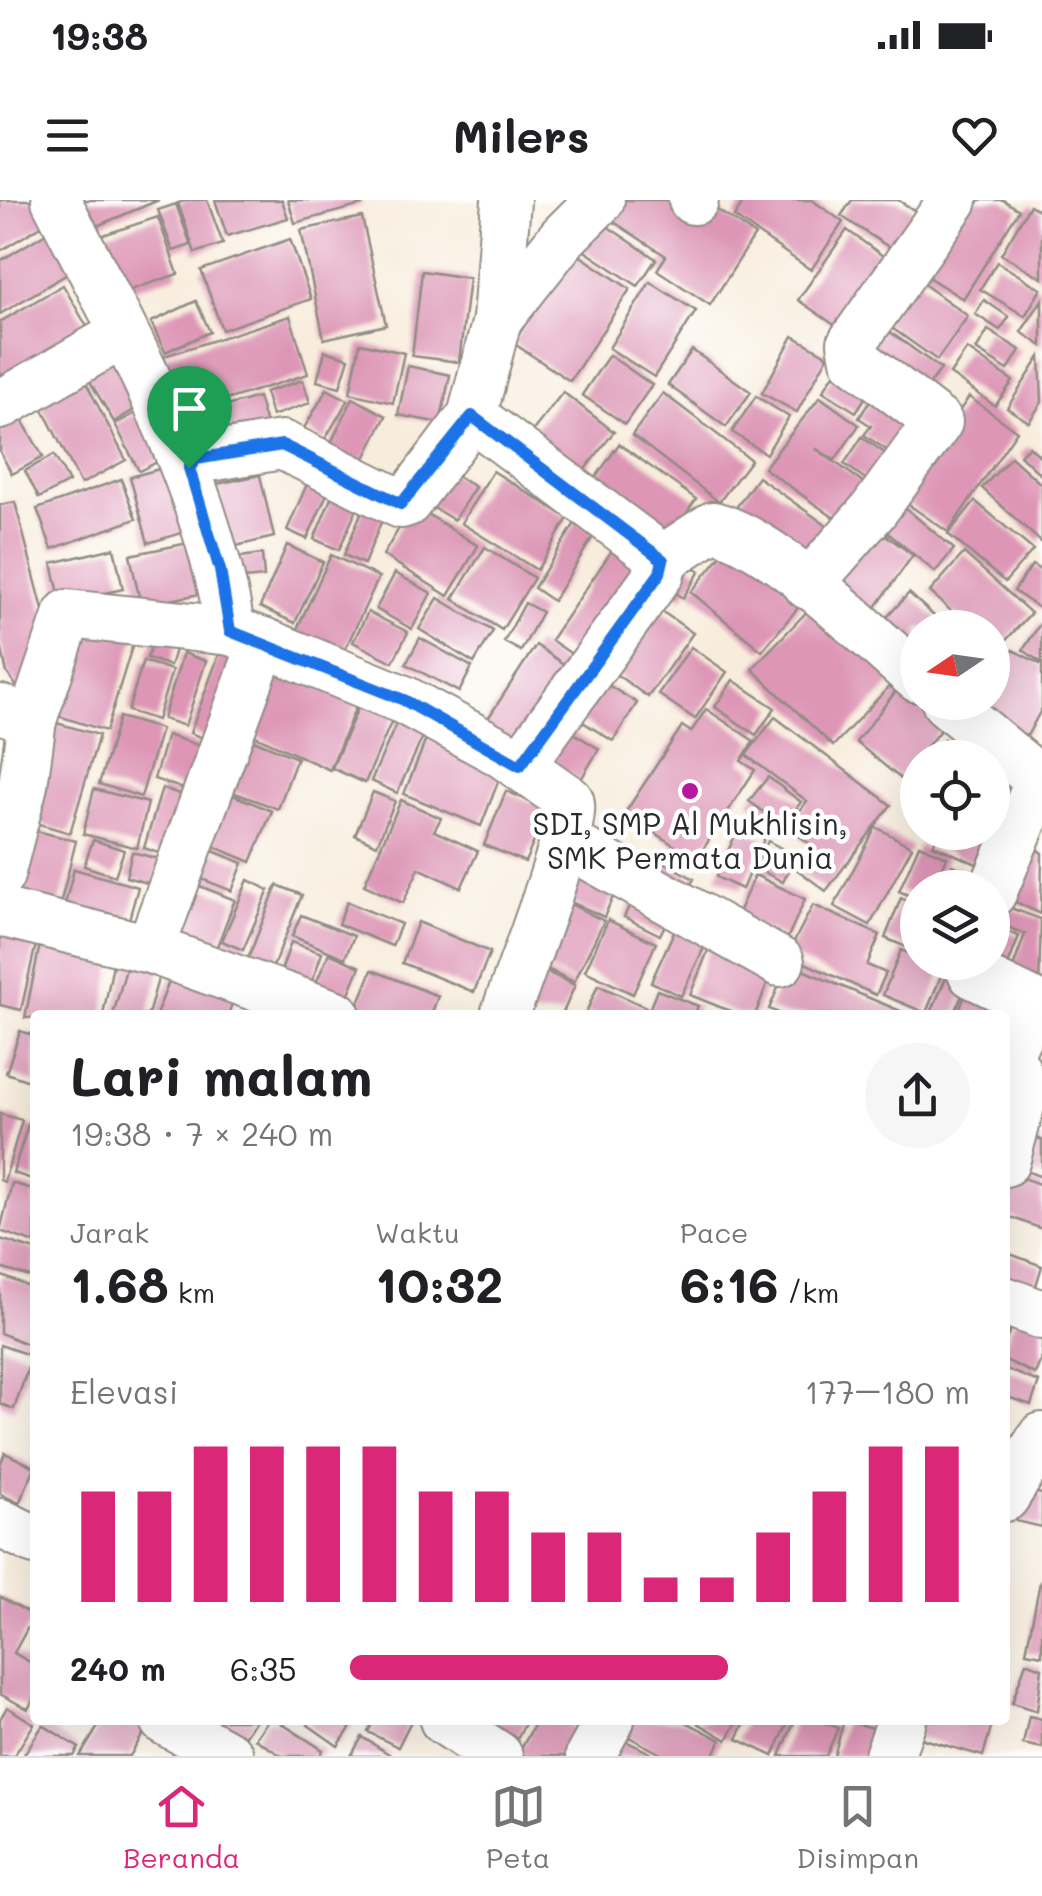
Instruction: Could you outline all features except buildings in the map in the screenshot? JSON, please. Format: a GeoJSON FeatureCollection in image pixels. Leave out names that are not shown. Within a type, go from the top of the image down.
{"type":"FeatureCollection","features":[{"type":"Feature","properties":{"kind":"street"},"geometry":{"type":"LineString","coordinates":[[56,200],[189,468],[220,570],[247,637],[150,949]]}},
{"type":"Feature","properties":{"kind":"street"},"geometry":{"type":"LineString","coordinates":[[189,468],[196,459],[282,445],[401,504],[472,416],[496,320],[506,200]]}},
{"type":"Feature","properties":{"kind":"street"},"geometry":{"type":"LineString","coordinates":[[496,320],[563,238],[600,200]]}},
{"type":"Feature","properties":{"kind":"street"},"geometry":{"type":"LineString","coordinates":[[808,585],[873,511],[938,422],[855,359],[852,343],[954,200]]}},
{"type":"Feature","properties":{"kind":"street"},"geometry":{"type":"LineString","coordinates":[[0,405],[124,334]]}},
{"type":"Feature","properties":{"kind":"street"},"geometry":{"type":"LineString","coordinates":[[472,416],[663,560]]}},
{"type":"Feature","properties":{"kind":"street"},"geometry":{"type":"LineString","coordinates":[[520,766],[660,573],[663,560],[713,526],[736,532],[808,585],[900,663]]}},
{"type":"Feature","properties":{"kind":"street"},"geometry":{"type":"LineString","coordinates":[[0,875],[22,786],[16,715],[68,614],[247,637],[404,700],[520,766],[572,804],[567,843],[507,1010]]}},
{"type":"Feature","properties":{"kind":"street"},"geometry":{"type":"LineString","coordinates":[[967,720],[1041,782],[1002,870]]}},
{"type":"Feature","properties":{"kind":"street"},"geometry":{"type":"LineString","coordinates":[[567,843],[780,962]]}},
{"type":"Feature","properties":{"kind":"street"},"geometry":{"type":"LineString","coordinates":[[0,912],[150,949],[322,1010]]}},
{"type":"Feature","properties":{"kind":"street"},"geometry":{"type":"LineString","coordinates":[[985,980],[1033,1002],[1010,1051]]}},
{"type":"Feature","properties":{"kind":"street"},"geometry":{"type":"LineString","coordinates":[[1010,1059],[1025,1087],[1010,1143]]}},
{"type":"Feature","properties":{"kind":"street"},"geometry":{"type":"LineString","coordinates":[[1010,1303],[1042,1315]]}},
{"type":"Feature","properties":{"kind":"street"},"geometry":{"type":"LineString","coordinates":[[1010,1489],[1042,1437]]}},
{"type":"Feature","properties":{"kind":"street"},"geometry":{"type":"LineString","coordinates":[[0,1523],[30,1538]]}},
{"type":"Feature","properties":{"kind":"street"},"geometry":{"type":"LineString","coordinates":[[173,1725],[229,1756]]}},
{"type":"Feature","properties":{"kind":"street"},"geometry":{"type":"LineString","coordinates":[[452,1725],[498,1756]]}},
{"type":"Feature","properties":{"kind":"street"},"geometry":{"type":"LineString","coordinates":[[590,1756],[607,1725]]}},
{"type":"Feature","properties":{"kind":"street"},"geometry":{"type":"LineString","coordinates":[[890,1756],[900,1725]]}},
{"type":"Feature","properties":{"kind":"place","name":"SDI, SMP Al Mukhlisin, SMK Permata Dunia"},"geometry":{"type":"Point","coordinates":[690,791]}},
{"type":"Feature","properties":{"kind":"route"},"geometry":{"type":"LineString","coordinates":[[472,416],[663,560],[660,573],[520,766],[404,700],[230,631],[220,570],[189,468],[196,459],[282,445],[401,504],[407,502],[472,416]]}}]}
